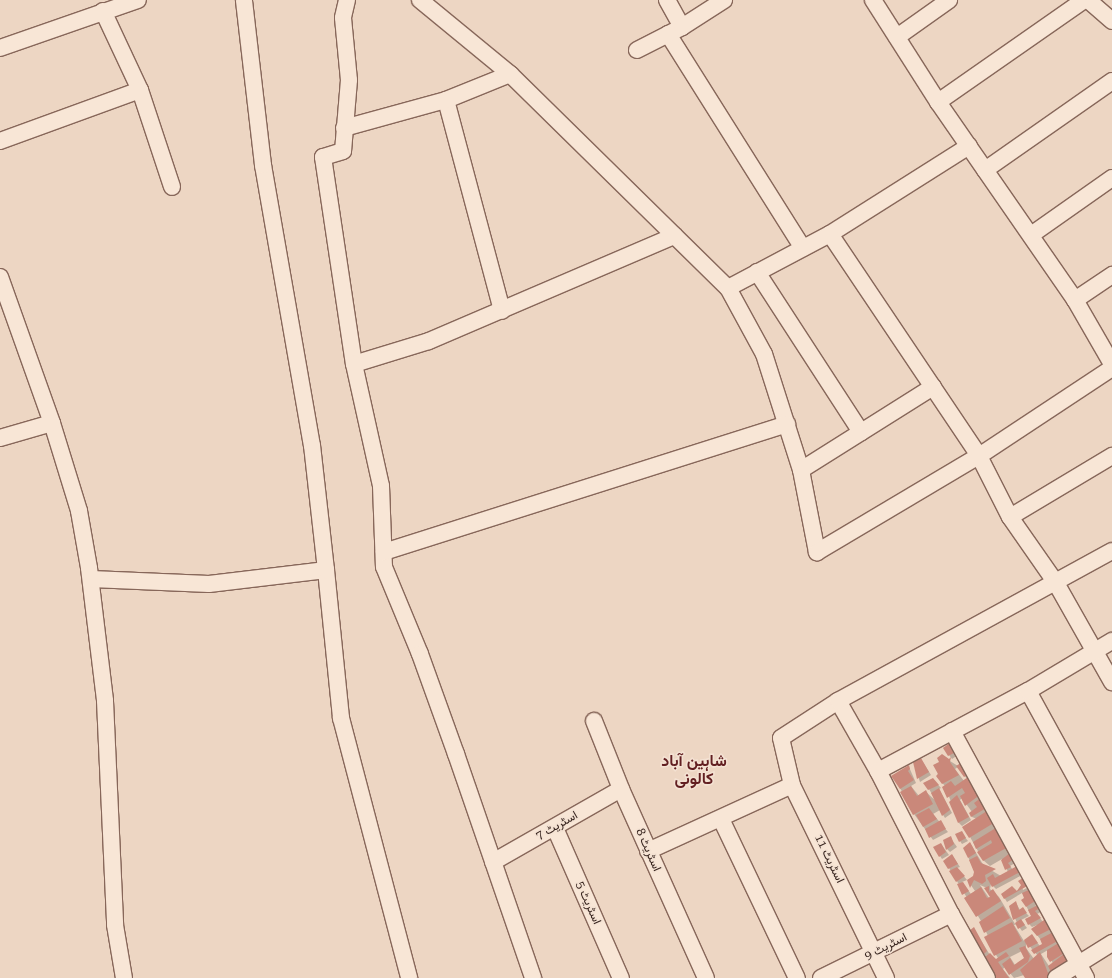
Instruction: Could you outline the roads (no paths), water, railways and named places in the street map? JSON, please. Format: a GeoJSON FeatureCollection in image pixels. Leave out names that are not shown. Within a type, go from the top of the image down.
{"type":"FeatureCollection","features":[{"type":"Feature","properties":{"kind":"street"},"geometry":{"type":"LineString","coordinates":[[0,48],[138,0]]}},
{"type":"Feature","properties":{"kind":"street"},"geometry":{"type":"LineString","coordinates":[[244,0],[263,164],[312,446],[341,718],[409,978]]}},
{"type":"Feature","properties":{"kind":"street"},"geometry":{"type":"LineString","coordinates":[[347,0],[343,18],[349,80],[343,151],[323,157],[354,364],[381,486],[384,567],[420,654],[533,978]]}},
{"type":"Feature","properties":{"kind":"street"},"geometry":{"type":"LineString","coordinates":[[666,0],[675,30],[803,248]]}},
{"type":"Feature","properties":{"kind":"street"},"geometry":{"type":"LineString","coordinates":[[637,50],[675,30],[724,0]]}},
{"type":"Feature","properties":{"kind":"street"},"geometry":{"type":"LineString","coordinates":[[873,0],[938,102],[1031,235],[1074,300],[1112,364]]}},
{"type":"Feature","properties":{"kind":"street"},"geometry":{"type":"LineString","coordinates":[[897,37],[949,0]]}},
{"type":"Feature","properties":{"kind":"street"},"geometry":{"type":"LineString","coordinates":[[938,102],[1084,0]]}},
{"type":"Feature","properties":{"kind":"street"},"geometry":{"type":"LineString","coordinates":[[1088,0],[1112,21]]}},
{"type":"Feature","properties":{"kind":"street"},"geometry":{"type":"LineString","coordinates":[[425,1],[510,74],[728,288],[764,354],[801,470],[817,552],[978,456],[1112,368]]}},
{"type":"Feature","properties":{"kind":"street"},"geometry":{"type":"LineString","coordinates":[[103,11],[140,90],[172,187]]}},
{"type":"Feature","properties":{"kind":"street"},"geometry":{"type":"LineString","coordinates":[[344,128],[446,100],[510,74]]}},
{"type":"Feature","properties":{"kind":"street"},"geometry":{"type":"LineString","coordinates":[[985,170],[1112,81]]}},
{"type":"Feature","properties":{"kind":"street"},"geometry":{"type":"LineString","coordinates":[[0,141],[140,90]]}},
{"type":"Feature","properties":{"kind":"street"},"geometry":{"type":"LineString","coordinates":[[446,100],[502,311]]}},
{"type":"Feature","properties":{"kind":"street"},"geometry":{"type":"LineString","coordinates":[[728,288],[830,234],[969,146]]}},
{"type":"Feature","properties":{"kind":"street"},"geometry":{"type":"LineString","coordinates":[[1031,235],[1112,178]]}},
{"type":"Feature","properties":{"kind":"street"},"geometry":{"type":"LineString","coordinates":[[830,234],[978,456],[1010,517],[1056,583],[1112,682]]}},
{"type":"Feature","properties":{"kind":"street"},"geometry":{"type":"LineString","coordinates":[[354,364],[429,341],[674,236]]}},
{"type":"Feature","properties":{"kind":"street"},"geometry":{"type":"LineString","coordinates":[[757,272],[861,432]]}},
{"type":"Feature","properties":{"kind":"street"},"geometry":{"type":"LineString","coordinates":[[1074,300],[1112,275]]}},
{"type":"Feature","properties":{"kind":"street"},"geometry":{"type":"LineString","coordinates":[[0,277],[52,423],[79,511],[91,579],[105,700],[114,925],[124,978]]}},
{"type":"Feature","properties":{"kind":"street"},"geometry":{"type":"LineString","coordinates":[[801,470],[932,387]]}},
{"type":"Feature","properties":{"kind":"street"},"geometry":{"type":"LineString","coordinates":[[0,438],[52,423]]}},
{"type":"Feature","properties":{"kind":"street"},"geometry":{"type":"LineString","coordinates":[[384,552],[787,424]]}},
{"type":"Feature","properties":{"kind":"street"},"geometry":{"type":"LineString","coordinates":[[1010,517],[1112,456]]}},
{"type":"Feature","properties":{"kind":"street"},"geometry":{"type":"LineString","coordinates":[[986,978],[951,914],[878,771],[838,701],[1056,583],[1112,550]]}},
{"type":"Feature","properties":{"kind":"street"},"geometry":{"type":"LineString","coordinates":[[91,579],[209,584],[326,570]]}},
{"type":"Feature","properties":{"kind":"street"},"geometry":{"type":"LineString","coordinates":[[878,771],[1028,692],[1112,641]]}},
{"type":"Feature","properties":{"kind":"street"},"geometry":{"type":"LineString","coordinates":[[1028,692],[1112,844]]}},
{"type":"Feature","properties":{"kind":"street","name":"اسٹریٹ 11"},"geometry":{"type":"LineString","coordinates":[[838,701],[781,738],[792,785],[886,978]]}},
{"type":"Feature","properties":{"kind":"street","name":"اسٹریٹ 8"},"geometry":{"type":"LineString","coordinates":[[594,721],[648,851],[706,978]]}},
{"type":"Feature","properties":{"kind":"street"},"geometry":{"type":"LineString","coordinates":[[952,731],[1083,971]]}},
{"type":"Feature","properties":{"kind":"street"},"geometry":{"type":"LineString","coordinates":[[648,851],[722,819],[792,785]]}},
{"type":"Feature","properties":{"kind":"street","name":"اسٹریٹ 7"},"geometry":{"type":"LineString","coordinates":[[493,862],[621,789]]}},
{"type":"Feature","properties":{"kind":"street"},"geometry":{"type":"LineString","coordinates":[[722,819],[797,978]]}},
{"type":"Feature","properties":{"kind":"street","name":"اسٹریٹ 5"},"geometry":{"type":"LineString","coordinates":[[555,828],[616,976]]}},
{"type":"Feature","properties":{"kind":"street","name":"اسٹریٹ 9"},"geometry":{"type":"LineString","coordinates":[[821,978],[875,954],[951,914]]}},
{"type":"Feature","properties":{"kind":"street"},"geometry":{"type":"LineString","coordinates":[[1056,978],[1083,971],[1112,943]]}},
{"type":"Feature","properties":{"kind":"district","name":"شاہین آباد کالونی"},"geometry":{"type":"Point","coordinates":[694,770]}}]}
